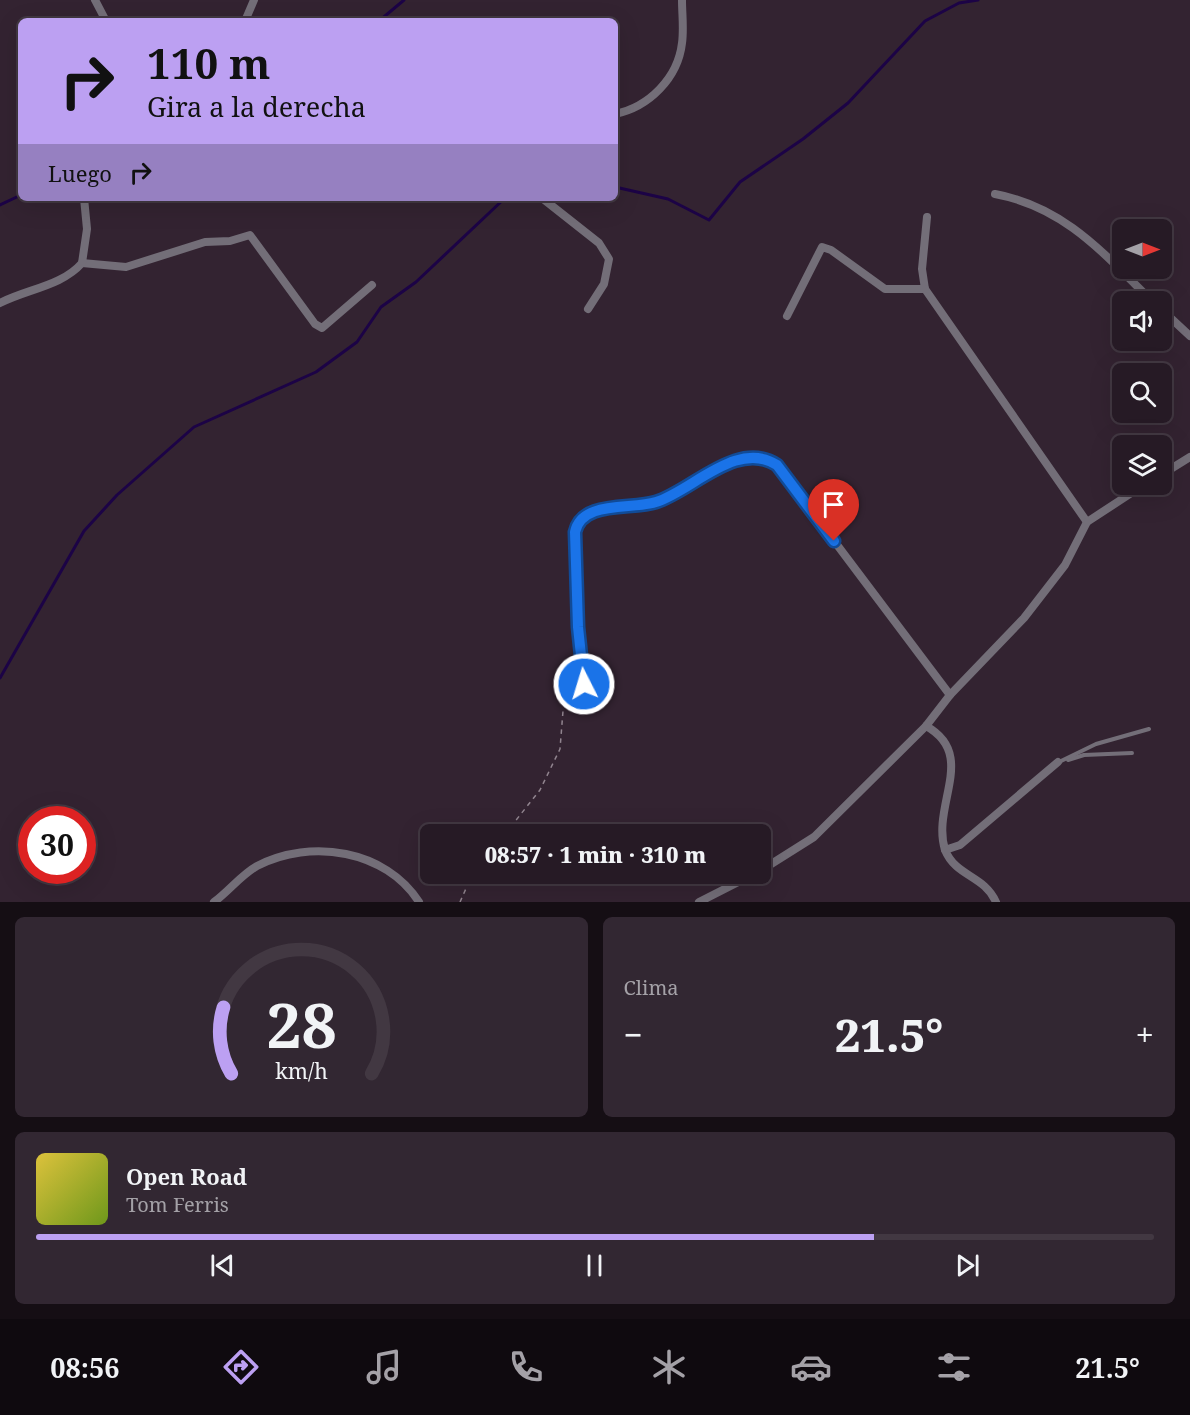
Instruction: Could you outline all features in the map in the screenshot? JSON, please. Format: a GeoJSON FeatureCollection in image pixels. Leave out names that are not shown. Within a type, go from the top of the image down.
{"type":"FeatureCollection","features":[{"type":"Feature","properties":{"kind":"street"},"geometry":{"type":"LineString","coordinates":[[95,0],[104,18]]}},
{"type":"Feature","properties":{"kind":"street"},"geometry":{"type":"LineString","coordinates":[[246,18],[254,0]]}},
{"type":"Feature","properties":{"kind":"street"},"geometry":{"type":"LineString","coordinates":[[618,113],[629,111],[646,101],[667,81],[678,62],[682,43],[682,0]]}},
{"type":"Feature","properties":{"kind":"street"},"geometry":{"type":"LineString","coordinates":[[995,194],[1022,199],[1061,218],[1141,291]]}},
{"type":"Feature","properties":{"kind":"street"},"geometry":{"type":"LineString","coordinates":[[0,303],[20,293],[64,279],[82,263],[87,229],[84,201]]}},
{"type":"Feature","properties":{"kind":"street"},"geometry":{"type":"LineString","coordinates":[[546,201],[599,243],[609,259],[604,284],[588,309]]}},
{"type":"Feature","properties":{"kind":"street"},"geometry":{"type":"LineString","coordinates":[[927,217],[922,269],[925,289],[1087,522]]}},
{"type":"Feature","properties":{"kind":"street"},"geometry":{"type":"LineString","coordinates":[[82,263],[126,267],[205,242],[230,241],[250,235],[315,324],[322,328],[372,285]]}},
{"type":"Feature","properties":{"kind":"street"},"geometry":{"type":"LineString","coordinates":[[787,316],[822,247],[831,250],[885,289],[925,289]]}},
{"type":"Feature","properties":{"kind":"street"},"geometry":{"type":"LineString","coordinates":[[1172,319],[1190,336]]}},
{"type":"Feature","properties":{"kind":"street"},"geometry":{"type":"LineString","coordinates":[[1172,468],[1190,456]]}},
{"type":"Feature","properties":{"kind":"street"},"geometry":{"type":"LineString","coordinates":[[565,700],[580,693],[584,684],[578,627],[575,532],[577,522],[590,513],[654,503],[723,466],[754,457],[766,458],[777,465],[950,695]]}},
{"type":"Feature","properties":{"kind":"street"},"geometry":{"type":"LineString","coordinates":[[771,864],[814,837],[926,726],[950,695],[1011,634],[1065,566],[1087,522],[1128,495]]}},
{"type":"Feature","properties":{"kind":"street"},"geometry":{"type":"LineString","coordinates":[[926,726],[938,732],[949,745],[953,758],[940,834],[945,850],[949,859],[959,868],[990,888],[996,902]]}},
{"type":"Feature","properties":{"kind":"street"},"geometry":{"type":"LineString","coordinates":[[945,850],[960,845],[1058,762]]}},
{"type":"Feature","properties":{"kind":"street"},"geometry":{"type":"LineString","coordinates":[[214,902],[255,867],[308,853],[330,852],[354,854],[380,865],[398,877],[419,902]]}},
{"type":"Feature","properties":{"kind":"street"},"geometry":{"type":"LineString","coordinates":[[699,902],[734,884]]}},
{"type":"Feature","properties":{"kind":"lane"},"geometry":{"type":"LineString","coordinates":[[1058,762],[1096,744],[1149,729]]}},
{"type":"Feature","properties":{"kind":"lane"},"geometry":{"type":"LineString","coordinates":[[1058,762],[1084,755],[1132,753]]}},
{"type":"Feature","properties":{"kind":"path"},"geometry":{"type":"LineString","coordinates":[[513,824],[540,790],[560,749],[565,700]]}},
{"type":"Feature","properties":{"kind":"path"},"geometry":{"type":"LineString","coordinates":[[460,902],[468,884]]}},
{"type":"Feature","properties":{"kind":"waterway"},"geometry":{"type":"LineString","coordinates":[[383,18],[404,0]]}},
{"type":"Feature","properties":{"kind":"waterway"},"geometry":{"type":"LineString","coordinates":[[618,188],[668,199],[709,220],[740,182],[803,139],[848,103],[925,21],[959,3],[978,0]]}},
{"type":"Feature","properties":{"kind":"waterway"},"geometry":{"type":"LineString","coordinates":[[0,205],[18,196]]}},
{"type":"Feature","properties":{"kind":"waterway"},"geometry":{"type":"LineString","coordinates":[[0,678],[84,531],[117,495],[194,427],[316,372],[357,342],[381,307],[416,282],[502,201]]}},
{"type":"Feature","properties":{"kind":"route"},"geometry":{"type":"LineString","coordinates":[[584,684],[578,627],[575,532],[577,522],[582,517],[611,508],[654,503],[723,466],[754,457],[766,458],[777,465],[834,541]]}}]}
